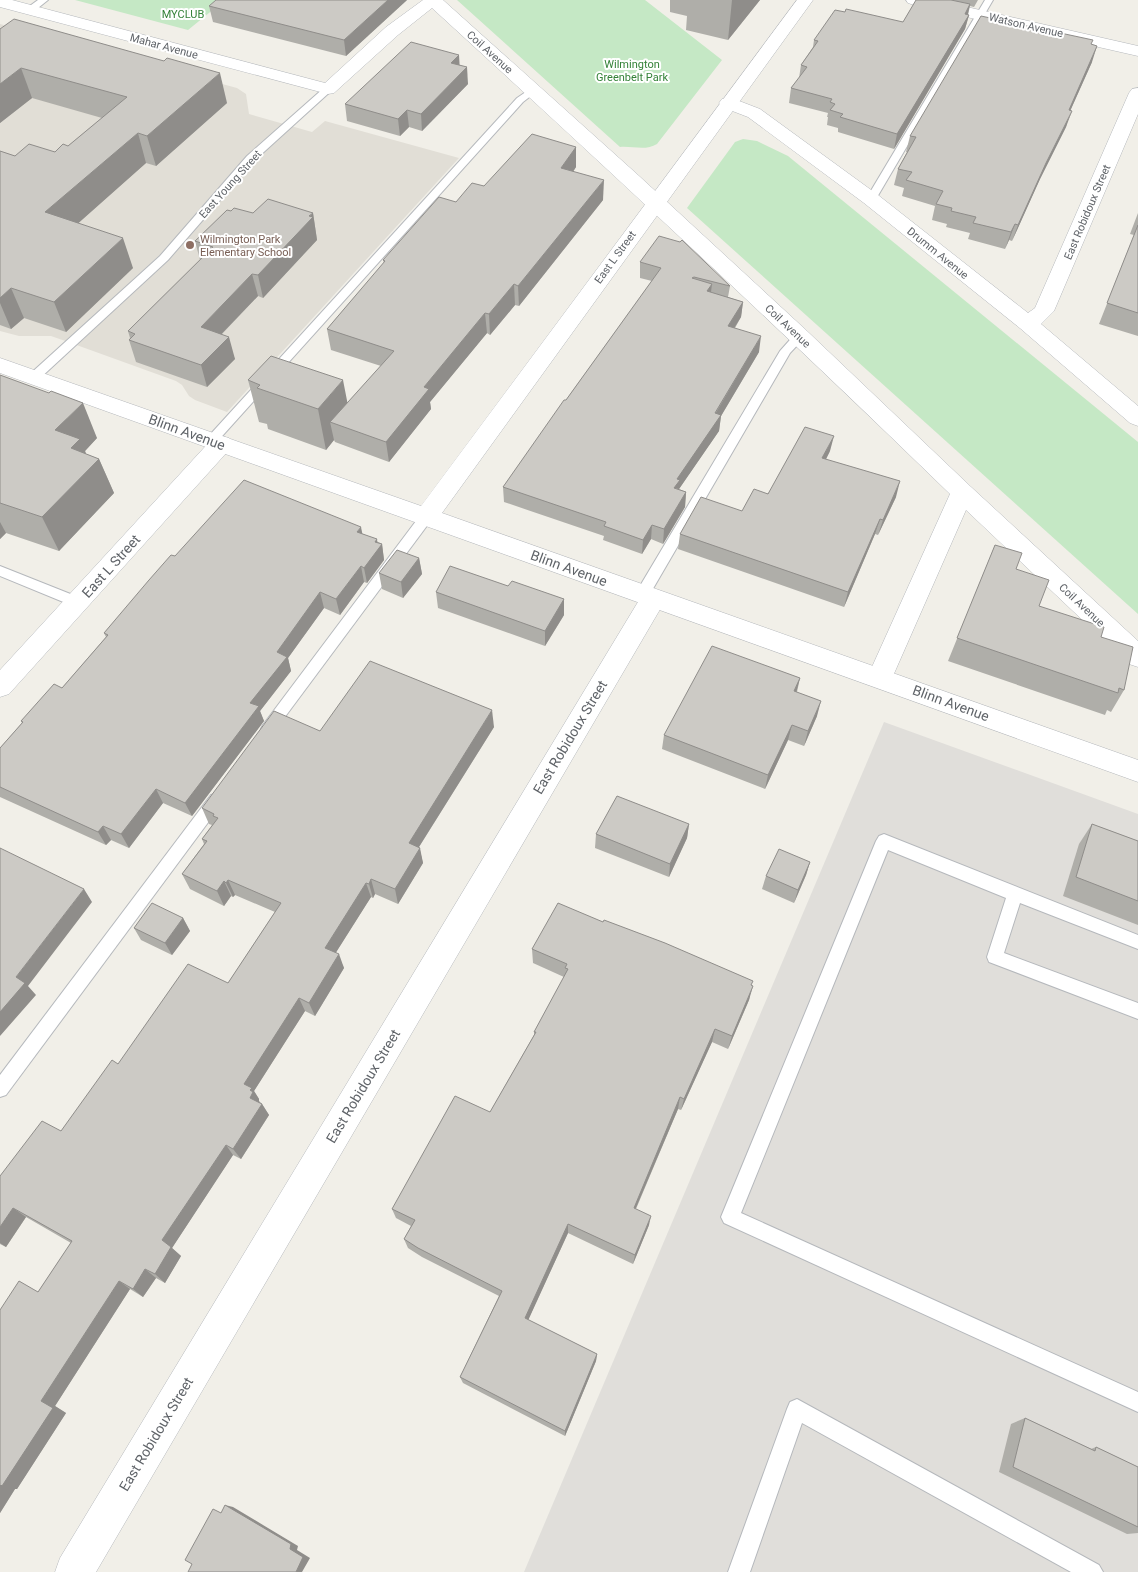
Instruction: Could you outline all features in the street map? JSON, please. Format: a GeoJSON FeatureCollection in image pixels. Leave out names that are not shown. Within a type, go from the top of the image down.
{"type":"FeatureCollection","features":[{"type":"Feature","properties":{"kind":"street","name":"East Young Street"},"geometry":{"type":"LineString","coordinates":[[328,89],[392,31],[433,0]]}},
{"type":"Feature","properties":{"kind":"street","name":"Coil Avenue"},"geometry":{"type":"LineString","coordinates":[[433,0],[631,179],[654,203],[800,336],[962,492],[1138,657]]}},
{"type":"Feature","properties":{"kind":"street","name":"East L Street"},"geometry":{"type":"LineString","coordinates":[[427,516],[654,203],[805,0]]}},
{"type":"Feature","properties":{"kind":"street","name":"Watson Avenue"},"geometry":{"type":"LineString","coordinates":[[914,0],[1138,51]]}},
{"type":"Feature","properties":{"kind":"street","name":"Mahar Avenue"},"geometry":{"type":"LineString","coordinates":[[0,2],[328,89]]}},
{"type":"Feature","properties":{"kind":"street","name":"East Robidoux Street"},"geometry":{"type":"LineString","coordinates":[[1028,324],[1044,311],[1138,93]]}},
{"type":"Feature","properties":{"kind":"street","name":"Drumm Avenue"},"geometry":{"type":"LineString","coordinates":[[728,103],[754,113],[870,199],[1028,324],[1138,418]]}},
{"type":"Feature","properties":{"kind":"street","name":"Blinn Avenue"},"geometry":{"type":"LineString","coordinates":[[0,365],[1138,771]]}},
{"type":"Feature","properties":{"kind":"street","name":"East L Street"},"geometry":{"type":"LineString","coordinates":[[0,688],[78,603],[216,443]]}},
{"type":"Feature","properties":{"kind":"street"},"geometry":{"type":"LineString","coordinates":[[880,678],[962,492]]}},
{"type":"Feature","properties":{"kind":"street","name":"East Robidoux Street"},"geometry":{"type":"LineString","coordinates":[[74,1572],[647,597]]}},
{"type":"Feature","properties":{"kind":"lane"},"geometry":{"type":"LineString","coordinates":[[30,10],[44,0]]}},
{"type":"Feature","properties":{"kind":"lane"},"geometry":{"type":"LineString","coordinates":[[870,199],[989,0]]}},
{"type":"Feature","properties":{"kind":"lane","name":"East Young Street"},"geometry":{"type":"LineString","coordinates":[[34,377],[164,258],[251,158],[328,89]]}},
{"type":"Feature","properties":{"kind":"lane"},"geometry":{"type":"LineString","coordinates":[[216,443],[520,100],[533,90]]}},
{"type":"Feature","properties":{"kind":"lane"},"geometry":{"type":"LineString","coordinates":[[647,597],[786,351],[800,336]]}},
{"type":"Feature","properties":{"kind":"lane"},"geometry":{"type":"LineString","coordinates":[[261,739],[427,516]]}},
{"type":"Feature","properties":{"kind":"lane"},"geometry":{"type":"LineString","coordinates":[[0,571],[78,603]]}},
{"type":"Feature","properties":{"kind":"lane"},"geometry":{"type":"LineString","coordinates":[[0,1089],[225,787]]}},
{"type":"Feature","properties":{"kind":"lane"},"geometry":{"type":"LineString","coordinates":[[1138,942],[884,841],[730,1217],[1138,1402]]}},
{"type":"Feature","properties":{"kind":"lane"},"geometry":{"type":"LineString","coordinates":[[1015,894],[995,957],[1138,1011]]}},
{"type":"Feature","properties":{"kind":"lane"},"geometry":{"type":"LineString","coordinates":[[739,1572],[797,1409],[1092,1572]]}},
{"type":"Feature","properties":{"kind":"shaded area","name":"Wilmington Park Elementary School"},"geometry":{"type":"Polygon","coordinates":[[[0,24],[237,88],[246,94],[249,114],[312,132],[325,121],[459,158],[227,412],[195,400],[176,381],[71,343],[51,336],[19,336],[0,331],[0,24]]]}},
{"type":"Feature","properties":{"kind":"shaded area"},"geometry":{"type":"Polygon","coordinates":[[[884,722],[1138,814],[1138,1572],[524,1572],[884,722]]]}},
{"type":"Feature","properties":{"kind":"green space","name":"MYCLUB"},"geometry":{"type":"Polygon","coordinates":[[[75,0],[225,0],[188,30],[75,0]]]}},
{"type":"Feature","properties":{"kind":"green space","name":"Wilmington Greenbelt Park"},"geometry":{"type":"Polygon","coordinates":[[[457,0],[645,0],[722,60],[657,144],[644,148],[620,147],[457,0]]]}},
{"type":"Feature","properties":{"kind":"green space"},"geometry":{"type":"Polygon","coordinates":[[[743,139],[757,141],[788,156],[1138,442],[1138,614],[687,208],[735,142],[743,139]]]}},
{"type":"Feature","properties":{"kind":"building"},"geometry":{"type":"Polygon","coordinates":[[[216,0],[388,0],[344,40],[209,6],[216,0]]]}},
{"type":"Feature","properties":{"kind":"building"},"geometry":{"type":"Polygon","coordinates":[[[916,0],[951,0],[970,4],[965,14],[969,15],[897,134],[840,117],[843,114],[830,110],[835,104],[830,102],[832,99],[791,88],[807,67],[801,65],[818,41],[814,40],[835,10],[845,12],[846,9],[903,22],[916,0]]]}},
{"type":"Feature","properties":{"kind":"building"},"geometry":{"type":"Polygon","coordinates":[[[981,16],[1093,40],[1091,44],[1097,46],[1069,110],[1072,111],[1018,225],[1015,224],[1011,232],[973,223],[976,217],[951,211],[952,208],[936,204],[943,191],[906,180],[912,172],[898,169],[916,137],[910,136],[981,16]]]}},
{"type":"Feature","properties":{"kind":"building"},"geometry":{"type":"Polygon","coordinates":[[[14,19],[164,61],[167,58],[220,73],[147,136],[138,133],[45,212],[123,238],[54,302],[11,288],[0,298],[0,151],[15,156],[29,144],[55,152],[63,144],[68,146],[127,97],[21,68],[0,84],[0,29],[14,19]]]}},
{"type":"Feature","properties":{"kind":"building"},"geometry":{"type":"Polygon","coordinates":[[[411,42],[459,55],[451,63],[467,67],[421,114],[407,110],[398,119],[345,104],[411,42]]]}},
{"type":"Feature","properties":{"kind":"building"},"geometry":{"type":"Polygon","coordinates":[[[532,134],[576,147],[561,168],[604,180],[518,286],[514,284],[489,314],[485,313],[424,387],[429,389],[386,442],[330,422],[394,351],[327,329],[385,261],[383,260],[439,197],[456,202],[472,183],[484,186],[532,134]]]}},
{"type":"Feature","properties":{"kind":"building"},"geometry":{"type":"Polygon","coordinates":[[[268,199],[313,213],[309,216],[313,217],[258,275],[252,274],[201,327],[229,337],[201,365],[129,340],[135,334],[128,331],[213,247],[195,241],[227,210],[231,211],[234,208],[253,213],[268,199]]]}},
{"type":"Feature","properties":{"kind":"building"},"geometry":{"type":"Polygon","coordinates":[[[1138,225],[1138,313],[1107,303],[1138,225]]]}},
{"type":"Feature","properties":{"kind":"building"},"geometry":{"type":"Polygon","coordinates":[[[659,236],[680,242],[682,240],[730,286],[692,278],[712,284],[707,291],[743,302],[728,326],[761,336],[715,413],[721,415],[677,479],[680,480],[674,488],[686,492],[664,529],[652,525],[643,540],[604,526],[606,522],[503,487],[661,268],[640,262],[659,236]]]}},
{"type":"Feature","properties":{"kind":"building"},"geometry":{"type":"Polygon","coordinates":[[[271,356],[343,380],[318,409],[257,388],[260,385],[248,380],[271,356]]]}},
{"type":"Feature","properties":{"kind":"building"},"geometry":{"type":"Polygon","coordinates":[[[0,375],[83,403],[55,430],[80,439],[71,448],[99,459],[42,517],[0,503],[0,375]]]}},
{"type":"Feature","properties":{"kind":"building"},"geometry":{"type":"Polygon","coordinates":[[[805,427],[834,436],[822,458],[900,481],[883,520],[880,519],[848,592],[680,534],[701,497],[742,511],[754,489],[768,494],[805,427]]]}},
{"type":"Feature","properties":{"kind":"building"},"geometry":{"type":"Polygon","coordinates":[[[244,480],[361,527],[357,532],[377,539],[375,542],[382,544],[364,568],[361,566],[336,599],[320,592],[277,652],[287,657],[250,703],[259,706],[185,803],[156,789],[121,834],[103,826],[98,832],[0,787],[0,748],[23,722],[21,721],[54,684],[62,688],[108,635],[104,633],[149,580],[171,555],[175,556],[244,480]]]}},
{"type":"Feature","properties":{"kind":"building"},"geometry":{"type":"Polygon","coordinates":[[[995,545],[1022,553],[1016,569],[1049,580],[1039,606],[1104,627],[1101,637],[1133,647],[1124,690],[1119,688],[1118,693],[957,638],[995,545]]]}},
{"type":"Feature","properties":{"kind":"building"},"geometry":{"type":"Polygon","coordinates":[[[397,550],[419,558],[401,582],[379,573],[397,550]]]}},
{"type":"Feature","properties":{"kind":"building"},"geometry":{"type":"Polygon","coordinates":[[[450,566],[508,586],[512,581],[564,599],[545,631],[436,592],[450,566]]]}},
{"type":"Feature","properties":{"kind":"building"},"geometry":{"type":"Polygon","coordinates":[[[712,646],[800,678],[794,691],[821,701],[808,731],[792,725],[768,775],[664,735],[712,646]]]}},
{"type":"Feature","properties":{"kind":"building"},"geometry":{"type":"Polygon","coordinates":[[[370,661],[492,710],[409,843],[420,848],[395,889],[371,879],[369,884],[366,883],[325,948],[339,954],[309,1003],[299,998],[244,1084],[252,1088],[250,1090],[253,1092],[250,1098],[262,1104],[233,1149],[226,1145],[162,1240],[171,1247],[155,1274],[145,1269],[133,1289],[119,1281],[41,1401],[53,1408],[2,1486],[0,1486],[0,1310],[19,1281],[38,1292],[72,1241],[13,1208],[0,1227],[0,1176],[42,1121],[61,1131],[112,1060],[118,1064],[188,964],[228,983],[281,903],[228,880],[226,883],[224,881],[217,891],[182,874],[207,841],[202,839],[218,818],[202,808],[274,711],[320,731],[370,661]]]}},
{"type":"Feature","properties":{"kind":"building"},"geometry":{"type":"Polygon","coordinates":[[[617,796],[689,824],[670,864],[596,834],[617,796]]]}},
{"type":"Feature","properties":{"kind":"building"},"geometry":{"type":"Polygon","coordinates":[[[1092,824],[1138,841],[1138,901],[1076,877],[1092,824]]]}},
{"type":"Feature","properties":{"kind":"building"},"geometry":{"type":"Polygon","coordinates":[[[0,848],[84,889],[16,977],[25,983],[0,1012],[0,848]]]}},
{"type":"Feature","properties":{"kind":"building"},"geometry":{"type":"Polygon","coordinates":[[[779,849],[810,862],[798,890],[766,876],[779,849]]]}},
{"type":"Feature","properties":{"kind":"building"},"geometry":{"type":"Polygon","coordinates":[[[152,903],[183,918],[165,943],[134,928],[152,903]]]}},
{"type":"Feature","properties":{"kind":"building"},"geometry":{"type":"Polygon","coordinates":[[[558,903],[603,922],[604,920],[665,943],[753,981],[751,985],[753,986],[732,1036],[715,1029],[684,1099],[680,1097],[634,1208],[651,1216],[635,1255],[568,1224],[525,1318],[597,1354],[565,1431],[460,1377],[502,1291],[404,1239],[415,1220],[392,1209],[455,1096],[490,1112],[536,1032],[534,1032],[568,969],[565,968],[567,964],[532,949],[558,903]]]}},
{"type":"Feature","properties":{"kind":"building"},"geometry":{"type":"Polygon","coordinates":[[[1025,1418],[1095,1451],[1096,1447],[1138,1467],[1138,1527],[1013,1467],[1025,1418]]]}},
{"type":"Feature","properties":{"kind":"building"},"geometry":{"type":"Polygon","coordinates":[[[225,1505],[291,1544],[290,1549],[303,1557],[296,1572],[188,1572],[192,1564],[185,1560],[213,1509],[221,1513],[225,1505]]]}},
{"type":"Feature","properties":{"kind":"place","name":"Wilmington Park Elementary School"},"geometry":{"type":"Point","coordinates":[190,245]}}]}
